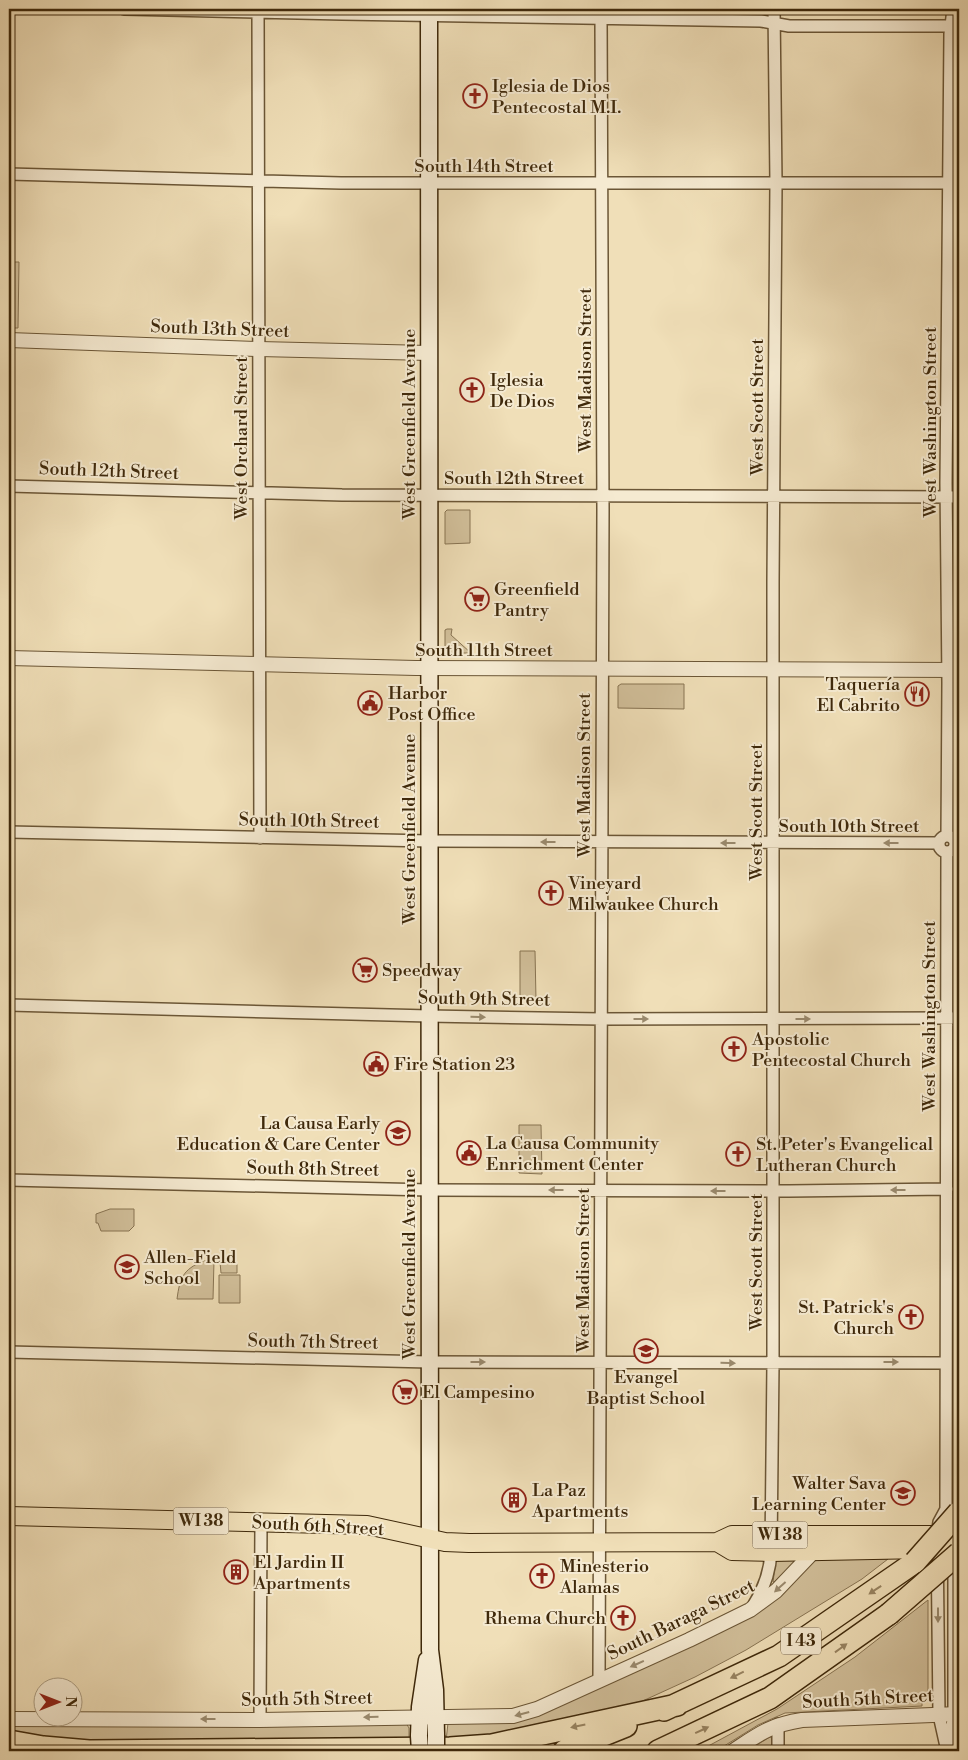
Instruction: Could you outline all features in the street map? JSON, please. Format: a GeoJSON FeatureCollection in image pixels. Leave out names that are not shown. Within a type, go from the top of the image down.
{"type":"FeatureCollection","features":[{"type":"Feature","properties":{"kind":"highway","name":"I 43"},"geometry":{"type":"LineString","coordinates":[[564,1751],[677,1704],[778,1656],[953,1537]]}},
{"type":"Feature","properties":{"kind":"highway","name":"I 43"},"geometry":{"type":"LineString","coordinates":[[658,1751],[770,1698],[889,1614],[953,1537]]}},
{"type":"Feature","properties":{"kind":"highway"},"geometry":{"type":"LineString","coordinates":[[9,1742],[88,1751],[450,1748],[492,1745],[677,1704]]}},
{"type":"Feature","properties":{"kind":"main road","name":"West Greenfield Avenue"},"geometry":{"type":"LineString","coordinates":[[429,12],[430,1650],[435,1690],[428,1716],[425,1740],[436,1751]]}},
{"type":"Feature","properties":{"kind":"main road","name":"South 6th Street"},"geometry":{"type":"LineString","coordinates":[[9,1516],[367,1525],[430,1538],[469,1543],[717,1542],[732,1535],[813,1552],[953,1537]]}},
{"type":"Feature","properties":{"kind":"main road","name":"South 6th Street"},"geometry":{"type":"LineString","coordinates":[[771,1544],[845,1535],[953,1537]]}},
{"type":"Feature","properties":{"kind":"street"},"geometry":{"type":"LineString","coordinates":[[124,9],[429,12],[601,19],[761,21],[789,26],[955,26]]}},
{"type":"Feature","properties":{"kind":"street","name":"West Scott Street"},"geometry":{"type":"LineString","coordinates":[[750,1610],[762,1592],[767,1579],[771,1544],[776,183],[774,9]]}},
{"type":"Feature","properties":{"kind":"street","name":"West Washington Street"},"geometry":{"type":"LineString","coordinates":[[948,1751],[957,1714],[953,1537],[946,1363],[947,1018],[954,670],[946,496],[954,183],[950,34],[955,26],[953,9]]}},
{"type":"Feature","properties":{"kind":"street","name":"West Orchard Street"},"geometry":{"type":"LineString","coordinates":[[258,11],[260,838]]}},
{"type":"Feature","properties":{"kind":"street","name":"West Madison Street"},"geometry":{"type":"LineString","coordinates":[[599,1681],[603,496],[601,19]]}},
{"type":"Feature","properties":{"kind":"street","name":"South 14th Street"},"geometry":{"type":"LineString","coordinates":[[9,174],[341,183],[954,183]]}},
{"type":"Feature","properties":{"kind":"street","name":"South 13th Street"},"geometry":{"type":"LineString","coordinates":[[9,340],[259,350],[429,353]]}},
{"type":"Feature","properties":{"kind":"street","name":"South 12th Street"},"geometry":{"type":"LineString","coordinates":[[9,486],[259,493],[429,495],[959,496]]}},
{"type":"Feature","properties":{"kind":"street","name":"South 11th Street"},"geometry":{"type":"LineString","coordinates":[[9,658],[429,668],[954,670]]}},
{"type":"Feature","properties":{"kind":"street","name":"South 10th Street"},"geometry":{"type":"LineString","coordinates":[[9,832],[429,841],[950,844]]}},
{"type":"Feature","properties":{"kind":"street","name":"South 9th Street"},"geometry":{"type":"LineString","coordinates":[[9,1005],[601,1019],[959,1018]]}},
{"type":"Feature","properties":{"kind":"street","name":"South 8th Street"},"geometry":{"type":"LineString","coordinates":[[9,1180],[430,1190],[773,1191],[947,1189]]}},
{"type":"Feature","properties":{"kind":"street","name":"South 7th Street"},"geometry":{"type":"LineString","coordinates":[[9,1352],[430,1362],[946,1363]]}},
{"type":"Feature","properties":{"kind":"street"},"geometry":{"type":"LineString","coordinates":[[260,1720],[261,1522]]}},
{"type":"Feature","properties":{"kind":"street","name":"South Baraga Street"},"geometry":{"type":"LineString","coordinates":[[599,1681],[750,1610],[790,1579],[822,1543],[845,1535]]}},
{"type":"Feature","properties":{"kind":"street","name":"West Washington Street"},"geometry":{"type":"LineString","coordinates":[[948,1751],[939,1715],[953,1537]]}},
{"type":"Feature","properties":{"kind":"street","name":"South 5th Street"},"geometry":{"type":"LineString","coordinates":[[9,1719],[260,1720],[513,1716],[537,1709],[599,1681]]}},
{"type":"Feature","properties":{"kind":"street","name":"South 5th Street"},"geometry":{"type":"LineString","coordinates":[[733,1751],[765,1730],[778,1724],[802,1720],[957,1714]]}},
{"type":"Feature","properties":{"kind":"street"},"geometry":{"type":"LineString","coordinates":[[778,1724],[778,1751]]}},
{"type":"Feature","properties":{"kind":"shaded area"},"geometry":{"type":"Polygon","coordinates":[[[9,262],[19,262],[18,328],[9,328],[9,262]]]}},
{"type":"Feature","properties":{"kind":"shaded area"},"geometry":{"type":"Polygon","coordinates":[[[447,510],[470,510],[470,543],[445,544],[445,512],[447,510]]]}},
{"type":"Feature","properties":{"kind":"shaded area"},"geometry":{"type":"Polygon","coordinates":[[[452,629],[451,635],[471,653],[447,653],[445,650],[445,630],[452,629]]]}},
{"type":"Feature","properties":{"kind":"shaded area"},"geometry":{"type":"Polygon","coordinates":[[[621,684],[684,684],[684,709],[618,708],[618,686],[621,684]]]}},
{"type":"Feature","properties":{"kind":"shaded area"},"geometry":{"type":"Polygon","coordinates":[[[959,858],[959,1003],[958,1001],[959,858]]]}},
{"type":"Feature","properties":{"kind":"shaded area"},"geometry":{"type":"Polygon","coordinates":[[[520,951],[535,951],[536,1000],[520,1000],[520,951]]]}},
{"type":"Feature","properties":{"kind":"shaded area"},"geometry":{"type":"Polygon","coordinates":[[[519,1125],[541,1125],[542,1174],[519,1173],[519,1125]]]}},
{"type":"Feature","properties":{"kind":"shaded area"},"geometry":{"type":"Polygon","coordinates":[[[110,1209],[134,1209],[134,1226],[129,1231],[101,1231],[98,1223],[96,1223],[96,1214],[110,1209]]]}},
{"type":"Feature","properties":{"kind":"shaded area"},"geometry":{"type":"Polygon","coordinates":[[[203,1261],[214,1261],[213,1299],[177,1299],[184,1275],[203,1261]]]}},
{"type":"Feature","properties":{"kind":"shaded area"},"geometry":{"type":"Polygon","coordinates":[[[220,1262],[237,1262],[237,1273],[221,1273],[220,1262]]]}},
{"type":"Feature","properties":{"kind":"shaded area"},"geometry":{"type":"Polygon","coordinates":[[[219,1275],[240,1275],[240,1303],[219,1303],[219,1275]]]}},
{"type":"Feature","properties":{"kind":"shaded area"},"geometry":{"type":"Polygon","coordinates":[[[776,1559],[797,1559],[773,1582],[776,1559]]]}},
{"type":"Feature","properties":{"kind":"shaded area"},"geometry":{"type":"Polygon","coordinates":[[[817,1559],[888,1559],[862,1579],[746,1650],[695,1677],[636,1704],[573,1724],[446,1741],[448,1723],[488,1722],[670,1655],[817,1559]]]}},
{"type":"Feature","properties":{"kind":"shaded area"},"geometry":{"type":"Polygon","coordinates":[[[928,1600],[928,1697],[927,1701],[922,1702],[922,1706],[785,1713],[758,1725],[716,1751],[699,1751],[777,1709],[855,1657],[928,1600]]]}},
{"type":"Feature","properties":{"kind":"shaded area"},"geometry":{"type":"Polygon","coordinates":[[[406,1723],[409,1728],[409,1741],[75,1742],[9,1731],[9,1726],[82,1728],[82,1725],[406,1723]]]}},
{"type":"Feature","properties":{"kind":"shaded area"},"geometry":{"type":"Polygon","coordinates":[[[770,1737],[772,1738],[773,1751],[747,1751],[770,1737]]]}},
{"type":"Feature","properties":{"kind":"place","name":"Iglesia de Dios Pentecostal M.I."},"geometry":{"type":"Point","coordinates":[475,96]}},
{"type":"Feature","properties":{"kind":"place","name":"Iglesia De Dios"},"geometry":{"type":"Point","coordinates":[472,390]}},
{"type":"Feature","properties":{"kind":"place","name":"Greenfield Pantry"},"geometry":{"type":"Point","coordinates":[477,599]}},
{"type":"Feature","properties":{"kind":"place","name":"Taquería El Cabrito"},"geometry":{"type":"Point","coordinates":[917,694]}},
{"type":"Feature","properties":{"kind":"place","name":"Harbor Post Office"},"geometry":{"type":"Point","coordinates":[370,703]}},
{"type":"Feature","properties":{"kind":"place","name":"Vineyard Milwaukee Church"},"geometry":{"type":"Point","coordinates":[551,893]}},
{"type":"Feature","properties":{"kind":"place","name":"Speedway"},"geometry":{"type":"Point","coordinates":[365,970]}},
{"type":"Feature","properties":{"kind":"place","name":"Apostolic Pentecostal Church"},"geometry":{"type":"Point","coordinates":[734,1049]}},
{"type":"Feature","properties":{"kind":"place","name":"Fire Station 23"},"geometry":{"type":"Point","coordinates":[376,1064]}},
{"type":"Feature","properties":{"kind":"place","name":"La Causa Early Education & Care Center"},"geometry":{"type":"Point","coordinates":[398,1133]}},
{"type":"Feature","properties":{"kind":"place","name":"La Causa Community Enrichment Center"},"geometry":{"type":"Point","coordinates":[469,1153]}},
{"type":"Feature","properties":{"kind":"place","name":"St. Peter's Evangelical Lutheran Church"},"geometry":{"type":"Point","coordinates":[738,1154]}},
{"type":"Feature","properties":{"kind":"place","name":"Allen-Field School"},"geometry":{"type":"Point","coordinates":[127,1267]}},
{"type":"Feature","properties":{"kind":"place","name":"St. Patrick's Church"},"geometry":{"type":"Point","coordinates":[911,1317]}},
{"type":"Feature","properties":{"kind":"place","name":"Evangel Baptist School"},"geometry":{"type":"Point","coordinates":[646,1351]}},
{"type":"Feature","properties":{"kind":"place","name":"El Campesino"},"geometry":{"type":"Point","coordinates":[405,1392]}},
{"type":"Feature","properties":{"kind":"place","name":"Walter Sava Learning Center"},"geometry":{"type":"Point","coordinates":[903,1493]}},
{"type":"Feature","properties":{"kind":"place","name":"La Paz Apartments"},"geometry":{"type":"Point","coordinates":[514,1500]}},
{"type":"Feature","properties":{"kind":"place","name":"El Jardin II Apartments"},"geometry":{"type":"Point","coordinates":[236,1572]}},
{"type":"Feature","properties":{"kind":"place","name":"Minesterio Alamas"},"geometry":{"type":"Point","coordinates":[542,1576]}},
{"type":"Feature","properties":{"kind":"place","name":"Rhema Church"},"geometry":{"type":"Point","coordinates":[623,1618]}}]}
